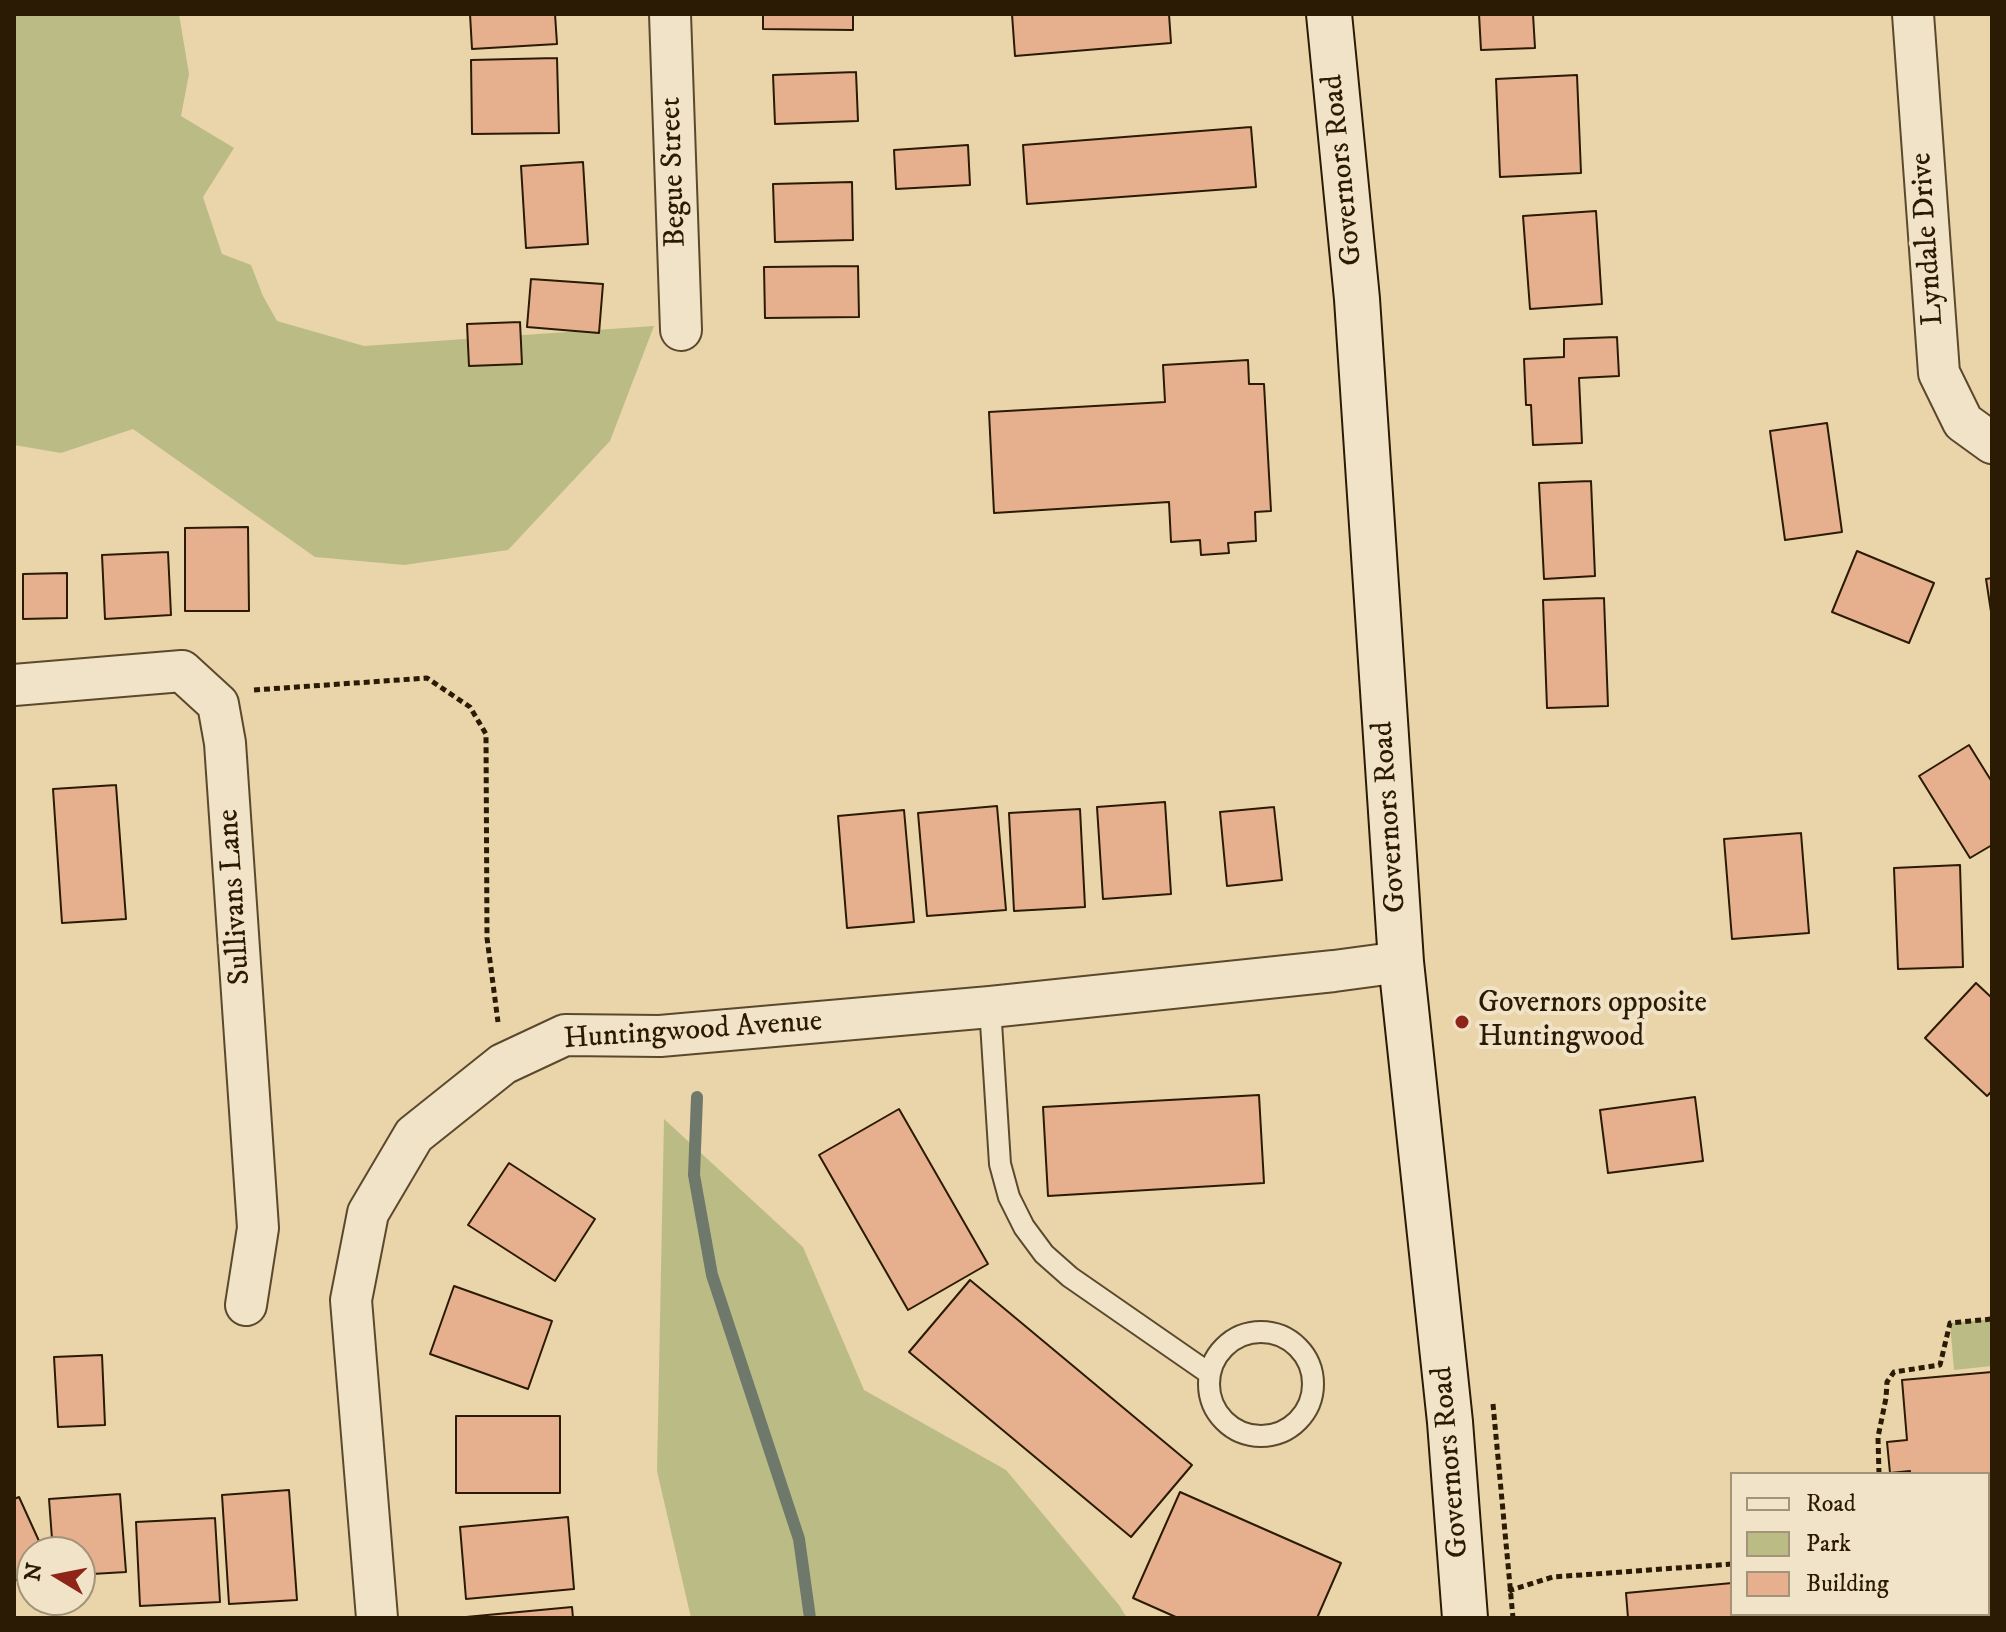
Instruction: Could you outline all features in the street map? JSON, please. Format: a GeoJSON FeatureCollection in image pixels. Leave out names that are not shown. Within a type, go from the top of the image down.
{"type":"FeatureCollection","features":[{"type":"Feature","properties":{"kind":"main road","name":"Governors Road"},"geometry":{"type":"LineString","coordinates":[[1329,14],[1357,299],[1401,962],[1450,1422],[1465,1618]]}},
{"type":"Feature","properties":{"kind":"street","name":"Begue Street"},"geometry":{"type":"LineString","coordinates":[[670,14],[681,330]]}},
{"type":"Feature","properties":{"kind":"street","name":"Lyndale Drive"},"geometry":{"type":"LineString","coordinates":[[1913,14],[1939,373],[1963,422],[1992,443]]}},
{"type":"Feature","properties":{"kind":"street","name":"Sullivans Lane"},"geometry":{"type":"LineString","coordinates":[[14,685],[182,671],[218,704],[225,743],[258,1228],[246,1305]]}},
{"type":"Feature","properties":{"kind":"street","name":"Huntingwood Avenue"},"geometry":{"type":"LineString","coordinates":[[377,1618],[351,1300],[368,1213],[414,1135],[503,1064],[565,1035],[660,1036],[990,1007],[1401,962]]}},
{"type":"Feature","properties":{"kind":"lane"},"geometry":{"type":"LineString","coordinates":[[990,1007],[1000,1164],[1009,1197],[1024,1227],[1044,1254],[1070,1277],[1210,1374]]}},
{"type":"Feature","properties":{"kind":"lane"},"geometry":{"type":"LineString","coordinates":[[1272,1333],[1293,1343],[1309,1362],[1313,1395],[1302,1417],[1290,1428],[1275,1435],[1251,1436],[1229,1426],[1217,1414],[1210,1399],[1210,1374],[1220,1352],[1232,1341],[1247,1334],[1272,1333]]}},
{"type":"Feature","properties":{"kind":"path"},"geometry":{"type":"LineString","coordinates":[[249,690],[427,678],[470,707],[486,734],[487,938],[499,1031]]}},
{"type":"Feature","properties":{"kind":"path"},"geometry":{"type":"LineString","coordinates":[[1879,1472],[1878,1437],[1887,1382],[1894,1372],[1940,1365],[1950,1323],[1992,1319]]}},
{"type":"Feature","properties":{"kind":"path"},"geometry":{"type":"LineString","coordinates":[[1503,1599],[1511,1590],[1553,1577],[1730,1564]]}},
{"type":"Feature","properties":{"kind":"green space"},"geometry":{"type":"Polygon","coordinates":[[[14,14],[179,14],[189,74],[181,116],[234,148],[203,197],[222,254],[251,265],[277,321],[364,346],[654,326],[610,441],[508,550],[404,565],[315,557],[133,429],[61,453],[14,445],[14,14]]]}},
{"type":"Feature","properties":{"kind":"green space"},"geometry":{"type":"Polygon","coordinates":[[[664,1119],[803,1247],[864,1390],[1006,1470],[1127,1618],[691,1618],[657,1471],[664,1119]]]}},
{"type":"Feature","properties":{"kind":"green space"},"geometry":{"type":"Polygon","coordinates":[[[1992,1319],[1992,1366],[1954,1370],[1950,1323],[1992,1319]]]}},
{"type":"Feature","properties":{"kind":"building"},"geometry":{"type":"Polygon","coordinates":[[[470,14],[555,14],[557,44],[472,49],[470,14]]]}},
{"type":"Feature","properties":{"kind":"building"},"geometry":{"type":"Polygon","coordinates":[[[763,14],[853,14],[853,30],[763,29],[763,14]]]}},
{"type":"Feature","properties":{"kind":"building"},"geometry":{"type":"Polygon","coordinates":[[[1012,14],[1169,14],[1171,43],[1015,56],[1012,14]]]}},
{"type":"Feature","properties":{"kind":"building"},"geometry":{"type":"Polygon","coordinates":[[[1479,14],[1533,14],[1535,48],[1481,50],[1479,14]]]}},
{"type":"Feature","properties":{"kind":"building"},"geometry":{"type":"Polygon","coordinates":[[[557,58],[559,133],[472,134],[471,60],[557,58]]]}},
{"type":"Feature","properties":{"kind":"building"},"geometry":{"type":"Polygon","coordinates":[[[856,72],[858,121],[775,124],[773,75],[856,72]]]}},
{"type":"Feature","properties":{"kind":"building"},"geometry":{"type":"Polygon","coordinates":[[[1577,75],[1581,173],[1500,177],[1496,79],[1577,75]]]}},
{"type":"Feature","properties":{"kind":"building"},"geometry":{"type":"Polygon","coordinates":[[[1251,127],[1256,187],[1027,204],[1023,145],[1251,127]]]}},
{"type":"Feature","properties":{"kind":"building"},"geometry":{"type":"Polygon","coordinates":[[[968,145],[970,185],[896,189],[894,150],[968,145]]]}},
{"type":"Feature","properties":{"kind":"building"},"geometry":{"type":"Polygon","coordinates":[[[583,162],[588,244],[526,248],[521,166],[583,162]]]}},
{"type":"Feature","properties":{"kind":"building"},"geometry":{"type":"Polygon","coordinates":[[[852,182],[853,240],[775,242],[773,184],[852,182]]]}},
{"type":"Feature","properties":{"kind":"building"},"geometry":{"type":"Polygon","coordinates":[[[1596,211],[1602,304],[1530,309],[1523,216],[1596,211]]]}},
{"type":"Feature","properties":{"kind":"building"},"geometry":{"type":"Polygon","coordinates":[[[858,266],[859,317],[765,318],[764,267],[858,266]]]}},
{"type":"Feature","properties":{"kind":"building"},"geometry":{"type":"Polygon","coordinates":[[[531,279],[603,284],[599,333],[527,327],[531,279]]]}},
{"type":"Feature","properties":{"kind":"building"},"geometry":{"type":"Polygon","coordinates":[[[520,322],[522,364],[469,366],[467,324],[520,322]]]}},
{"type":"Feature","properties":{"kind":"building"},"geometry":{"type":"Polygon","coordinates":[[[1617,337],[1619,376],[1579,378],[1582,443],[1533,445],[1531,405],[1526,405],[1524,359],[1564,357],[1564,339],[1617,337]]]}},
{"type":"Feature","properties":{"kind":"building"},"geometry":{"type":"Polygon","coordinates":[[[1248,360],[1249,384],[1264,384],[1271,511],[1255,512],[1256,541],[1228,543],[1229,553],[1201,555],[1200,540],[1171,542],[1169,502],[994,513],[989,412],[1165,402],[1163,365],[1248,360]]]}},
{"type":"Feature","properties":{"kind":"building"},"geometry":{"type":"Polygon","coordinates":[[[1827,423],[1842,532],[1785,540],[1770,431],[1827,423]]]}},
{"type":"Feature","properties":{"kind":"building"},"geometry":{"type":"Polygon","coordinates":[[[1591,481],[1595,576],[1544,579],[1539,483],[1591,481]]]}},
{"type":"Feature","properties":{"kind":"building"},"geometry":{"type":"Polygon","coordinates":[[[248,527],[249,611],[185,611],[185,528],[248,527]]]}},
{"type":"Feature","properties":{"kind":"building"},"geometry":{"type":"Polygon","coordinates":[[[1857,551],[1934,583],[1909,643],[1832,612],[1857,551]]]}},
{"type":"Feature","properties":{"kind":"building"},"geometry":{"type":"Polygon","coordinates":[[[168,552],[171,615],[105,619],[102,555],[168,552]]]}},
{"type":"Feature","properties":{"kind":"building"},"geometry":{"type":"Polygon","coordinates":[[[67,573],[67,618],[23,619],[23,574],[67,573]]]}},
{"type":"Feature","properties":{"kind":"building"},"geometry":{"type":"Polygon","coordinates":[[[1992,578],[1992,618],[1986,579],[1992,578]]]}},
{"type":"Feature","properties":{"kind":"building"},"geometry":{"type":"Polygon","coordinates":[[[1604,598],[1608,706],[1547,708],[1543,600],[1604,598]]]}},
{"type":"Feature","properties":{"kind":"building"},"geometry":{"type":"Polygon","coordinates":[[[1969,745],[1992,782],[1992,845],[1970,858],[1919,776],[1969,745]]]}},
{"type":"Feature","properties":{"kind":"building"},"geometry":{"type":"Polygon","coordinates":[[[116,785],[126,919],[62,923],[53,789],[116,785]]]}},
{"type":"Feature","properties":{"kind":"building"},"geometry":{"type":"Polygon","coordinates":[[[1165,802],[1171,894],[1103,899],[1097,807],[1165,802]]]}},
{"type":"Feature","properties":{"kind":"building"},"geometry":{"type":"Polygon","coordinates":[[[997,806],[1006,910],[927,916],[918,813],[997,806]]]}},
{"type":"Feature","properties":{"kind":"building"},"geometry":{"type":"Polygon","coordinates":[[[1274,807],[1282,880],[1227,886],[1220,812],[1274,807]]]}},
{"type":"Feature","properties":{"kind":"building"},"geometry":{"type":"Polygon","coordinates":[[[1080,809],[1085,907],[1014,911],[1009,813],[1080,809]]]}},
{"type":"Feature","properties":{"kind":"building"},"geometry":{"type":"Polygon","coordinates":[[[904,810],[914,922],[847,928],[838,816],[904,810]]]}},
{"type":"Feature","properties":{"kind":"building"},"geometry":{"type":"Polygon","coordinates":[[[1801,833],[1809,933],[1732,939],[1724,839],[1801,833]]]}},
{"type":"Feature","properties":{"kind":"building"},"geometry":{"type":"Polygon","coordinates":[[[1960,865],[1963,967],[1898,969],[1894,868],[1960,865]]]}},
{"type":"Feature","properties":{"kind":"building"},"geometry":{"type":"Polygon","coordinates":[[[1976,983],[1992,998],[1992,1091],[1987,1096],[1925,1038],[1976,983]]]}},
{"type":"Feature","properties":{"kind":"building"},"geometry":{"type":"Polygon","coordinates":[[[1259,1095],[1264,1183],[1048,1196],[1043,1107],[1259,1095]]]}},
{"type":"Feature","properties":{"kind":"building"},"geometry":{"type":"Polygon","coordinates":[[[1695,1097],[1703,1161],[1608,1173],[1600,1110],[1695,1097]]]}},
{"type":"Feature","properties":{"kind":"building"},"geometry":{"type":"Polygon","coordinates":[[[899,1109],[988,1264],[908,1310],[819,1155],[899,1109]]]}},
{"type":"Feature","properties":{"kind":"building"},"geometry":{"type":"Polygon","coordinates":[[[509,1163],[595,1219],[555,1281],[468,1225],[509,1163]]]}},
{"type":"Feature","properties":{"kind":"building"},"geometry":{"type":"Polygon","coordinates":[[[970,1280],[1192,1465],[1131,1537],[909,1352],[970,1280]]]}},
{"type":"Feature","properties":{"kind":"building"},"geometry":{"type":"Polygon","coordinates":[[[454,1286],[552,1321],[528,1389],[430,1354],[454,1286]]]}},
{"type":"Feature","properties":{"kind":"building"},"geometry":{"type":"Polygon","coordinates":[[[102,1355],[105,1425],[58,1427],[54,1357],[102,1355]]]}},
{"type":"Feature","properties":{"kind":"building"},"geometry":{"type":"Polygon","coordinates":[[[1992,1372],[1992,1618],[1628,1618],[1626,1593],[1730,1583],[1730,1616],[1990,1616],[1990,1472],[1890,1472],[1887,1442],[1907,1440],[1902,1380],[1992,1372]]]}},
{"type":"Feature","properties":{"kind":"building"},"geometry":{"type":"Polygon","coordinates":[[[456,1416],[560,1416],[560,1493],[456,1493],[456,1416]]]}},
{"type":"Feature","properties":{"kind":"building"},"geometry":{"type":"Polygon","coordinates":[[[289,1490],[297,1600],[229,1604],[222,1495],[289,1490]]]}},
{"type":"Feature","properties":{"kind":"building"},"geometry":{"type":"Polygon","coordinates":[[[1180,1492],[1341,1563],[1317,1618],[1178,1618],[1133,1598],[1180,1492]]]}},
{"type":"Feature","properties":{"kind":"building"},"geometry":{"type":"Polygon","coordinates":[[[120,1494],[126,1572],[96,1574],[96,1536],[52,1536],[49,1499],[120,1494]]]}},
{"type":"Feature","properties":{"kind":"building"},"geometry":{"type":"Polygon","coordinates":[[[19,1497],[37,1536],[16,1536],[14,1581],[14,1499],[19,1497]]]}},
{"type":"Feature","properties":{"kind":"building"},"geometry":{"type":"Polygon","coordinates":[[[568,1517],[574,1589],[466,1599],[460,1527],[568,1517]]]}},
{"type":"Feature","properties":{"kind":"building"},"geometry":{"type":"Polygon","coordinates":[[[215,1518],[220,1602],[140,1606],[136,1522],[215,1518]]]}},
{"type":"Feature","properties":{"kind":"building"},"geometry":{"type":"Polygon","coordinates":[[[572,1607],[573,1618],[466,1618],[466,1617],[572,1607]]]}},
{"type":"Feature","properties":{"kind":"waterway"},"geometry":{"type":"LineString","coordinates":[[697,1097],[694,1175],[712,1275],[799,1539],[810,1618]]}},
{"type":"Feature","properties":{"kind":"place","name":"Governors opposite Huntingwood"},"geometry":{"type":"Point","coordinates":[1462,1022]}}]}
